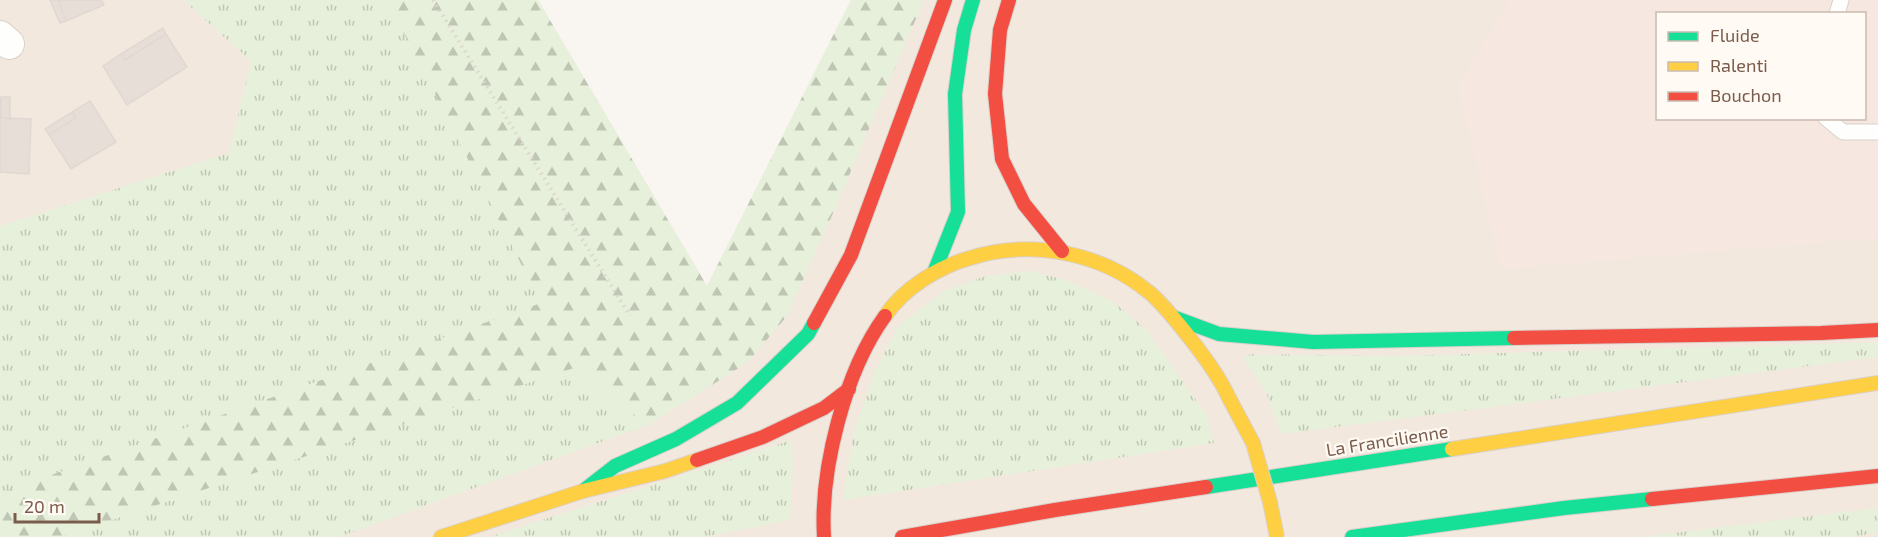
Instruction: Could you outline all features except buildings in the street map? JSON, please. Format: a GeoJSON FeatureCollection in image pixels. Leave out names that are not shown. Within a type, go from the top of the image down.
{"type":"FeatureCollection","features":[{"type":"Feature","properties":{"kind":"main road"},"geometry":{"type":"LineString","coordinates":[[583,491],[615,466],[676,439],[737,403],[807,334],[851,255],[945,0]]}},
{"type":"Feature","properties":{"kind":"main road"},"geometry":{"type":"LineString","coordinates":[[935,270],[958,212],[955,94],[964,30],[973,0]]}},
{"type":"Feature","properties":{"kind":"main road"},"geometry":{"type":"LineString","coordinates":[[1009,0],[1000,30],[995,94],[1002,159],[1024,204],[1062,251]]}},
{"type":"Feature","properties":{"kind":"main road"},"geometry":{"type":"LineString","coordinates":[[824,537],[822,525],[828,465],[849,389],[868,339],[897,300],[935,270],[990,251],[1024,248],[1062,251],[1115,272],[1147,292],[1173,317],[1221,382],[1253,443],[1270,502],[1277,537]]}},
{"type":"Feature","properties":{"kind":"main road"},"geometry":{"type":"LineString","coordinates":[[1173,317],[1219,334],[1312,342],[1878,330]]}},
{"type":"Feature","properties":{"kind":"main road","name":"La Francilienne"},"geometry":{"type":"LineString","coordinates":[[902,537],[1055,510],[1878,383]]}},
{"type":"Feature","properties":{"kind":"main road"},"geometry":{"type":"LineString","coordinates":[[441,537],[583,491],[665,471],[763,437],[824,408],[849,389]]}},
{"type":"Feature","properties":{"kind":"main road"},"geometry":{"type":"LineString","coordinates":[[1352,537],[1564,508],[1878,476]]}},
{"type":"Feature","properties":{"kind":"lane"},"geometry":{"type":"LineString","coordinates":[[1828,120],[1843,132],[1878,132]]}},
{"type":"Feature","properties":{"kind":"path"},"geometry":{"type":"LineString","coordinates":[[433,0],[630,316]]}},
{"type":"Feature","properties":{"kind":"shaded area"},"geometry":{"type":"Polygon","coordinates":[[[0,0],[538,0],[707,286],[851,0],[1878,0],[1878,537],[0,537],[0,0]]]}},
{"type":"Feature","properties":{"kind":"shaded area"},"geometry":{"type":"Polygon","coordinates":[[[1509,0],[1878,0],[1878,238],[1501,269],[1458,86],[1509,0]]]}},
{"type":"Feature","properties":{"kind":"green space"},"geometry":{"type":"Polygon","coordinates":[[[183,0],[441,0],[653,325],[530,382],[574,368],[648,425],[339,537],[0,537],[0,226],[229,153],[251,61],[183,0]]]}},
{"type":"Feature","properties":{"kind":"green space"},"geometry":{"type":"Polygon","coordinates":[[[387,0],[538,0],[707,286],[851,0],[924,0],[787,316],[747,363],[648,425],[574,368],[60,537],[0,537],[0,493],[541,303],[387,0]]]}},
{"type":"Feature","properties":{"kind":"green space"},"geometry":{"type":"Polygon","coordinates":[[[1030,271],[1066,280],[1112,301],[1146,329],[1206,414],[1214,443],[843,500],[853,435],[876,369],[899,325],[944,291],[986,276],[1030,271]]]}},
{"type":"Feature","properties":{"kind":"green space"},"geometry":{"type":"Polygon","coordinates":[[[1878,342],[1878,357],[1281,434],[1266,392],[1243,358],[1251,354],[1397,356],[1878,342]]]}},
{"type":"Feature","properties":{"kind":"green space"},"geometry":{"type":"Polygon","coordinates":[[[792,440],[790,520],[704,537],[489,537],[792,440]]]}},
{"type":"Feature","properties":{"kind":"green space"},"geometry":{"type":"Polygon","coordinates":[[[1878,508],[1878,532],[1854,537],[1641,537],[1878,508]]]}},
{"type":"Feature","properties":{"kind":"traffic: fast"},"geometry":{"type":"LineString","coordinates":[[935,270],[958,212],[955,94],[964,30],[973,0]]}},
{"type":"Feature","properties":{"kind":"traffic: fast"},"geometry":{"type":"LineString","coordinates":[[1173,317],[1219,334],[1313,342],[1514,338]]}},
{"type":"Feature","properties":{"kind":"traffic: fast"},"geometry":{"type":"LineString","coordinates":[[583,491],[615,466],[676,439],[737,403],[808,334],[814,323]]}},
{"type":"Feature","properties":{"kind":"traffic: fast"},"geometry":{"type":"LineString","coordinates":[[1206,487],[1452,449]]}},
{"type":"Feature","properties":{"kind":"traffic: fast"},"geometry":{"type":"LineString","coordinates":[[1352,537],[1564,508],[1652,499]]}},
{"type":"Feature","properties":{"kind":"traffic: slow"},"geometry":{"type":"LineString","coordinates":[[885,316],[912,288],[934,273],[958,262],[993,252],[1040,250],[1064,253],[1110,268],[1131,279],[1150,293],[1171,314],[1200,351],[1229,398]]}},
{"type":"Feature","properties":{"kind":"traffic: slow"},"geometry":{"type":"LineString","coordinates":[[1452,449],[1878,383]]}},
{"type":"Feature","properties":{"kind":"traffic: slow"},"geometry":{"type":"LineString","coordinates":[[1229,398],[1253,443],[1270,502],[1277,537]]}},
{"type":"Feature","properties":{"kind":"traffic: slow"},"geometry":{"type":"LineString","coordinates":[[441,537],[583,491],[665,471],[697,460]]}},
{"type":"Feature","properties":{"kind":"traffic: jam"},"geometry":{"type":"LineString","coordinates":[[814,323],[851,255],[945,0]]}},
{"type":"Feature","properties":{"kind":"traffic: jam"},"geometry":{"type":"LineString","coordinates":[[1009,0],[1000,30],[995,94],[1002,159],[1024,204],[1062,251]]}},
{"type":"Feature","properties":{"kind":"traffic: jam"},"geometry":{"type":"LineString","coordinates":[[824,537],[826,482],[838,422],[858,364],[885,316]]}},
{"type":"Feature","properties":{"kind":"traffic: jam"},"geometry":{"type":"LineString","coordinates":[[1514,338],[1878,330]]}},
{"type":"Feature","properties":{"kind":"traffic: jam"},"geometry":{"type":"LineString","coordinates":[[697,460],[763,437],[824,408],[849,389]]}},
{"type":"Feature","properties":{"kind":"traffic: jam"},"geometry":{"type":"LineString","coordinates":[[1652,499],[1878,476]]}},
{"type":"Feature","properties":{"kind":"traffic: jam"},"geometry":{"type":"LineString","coordinates":[[902,537],[1055,510],[1206,487]]}}]}
